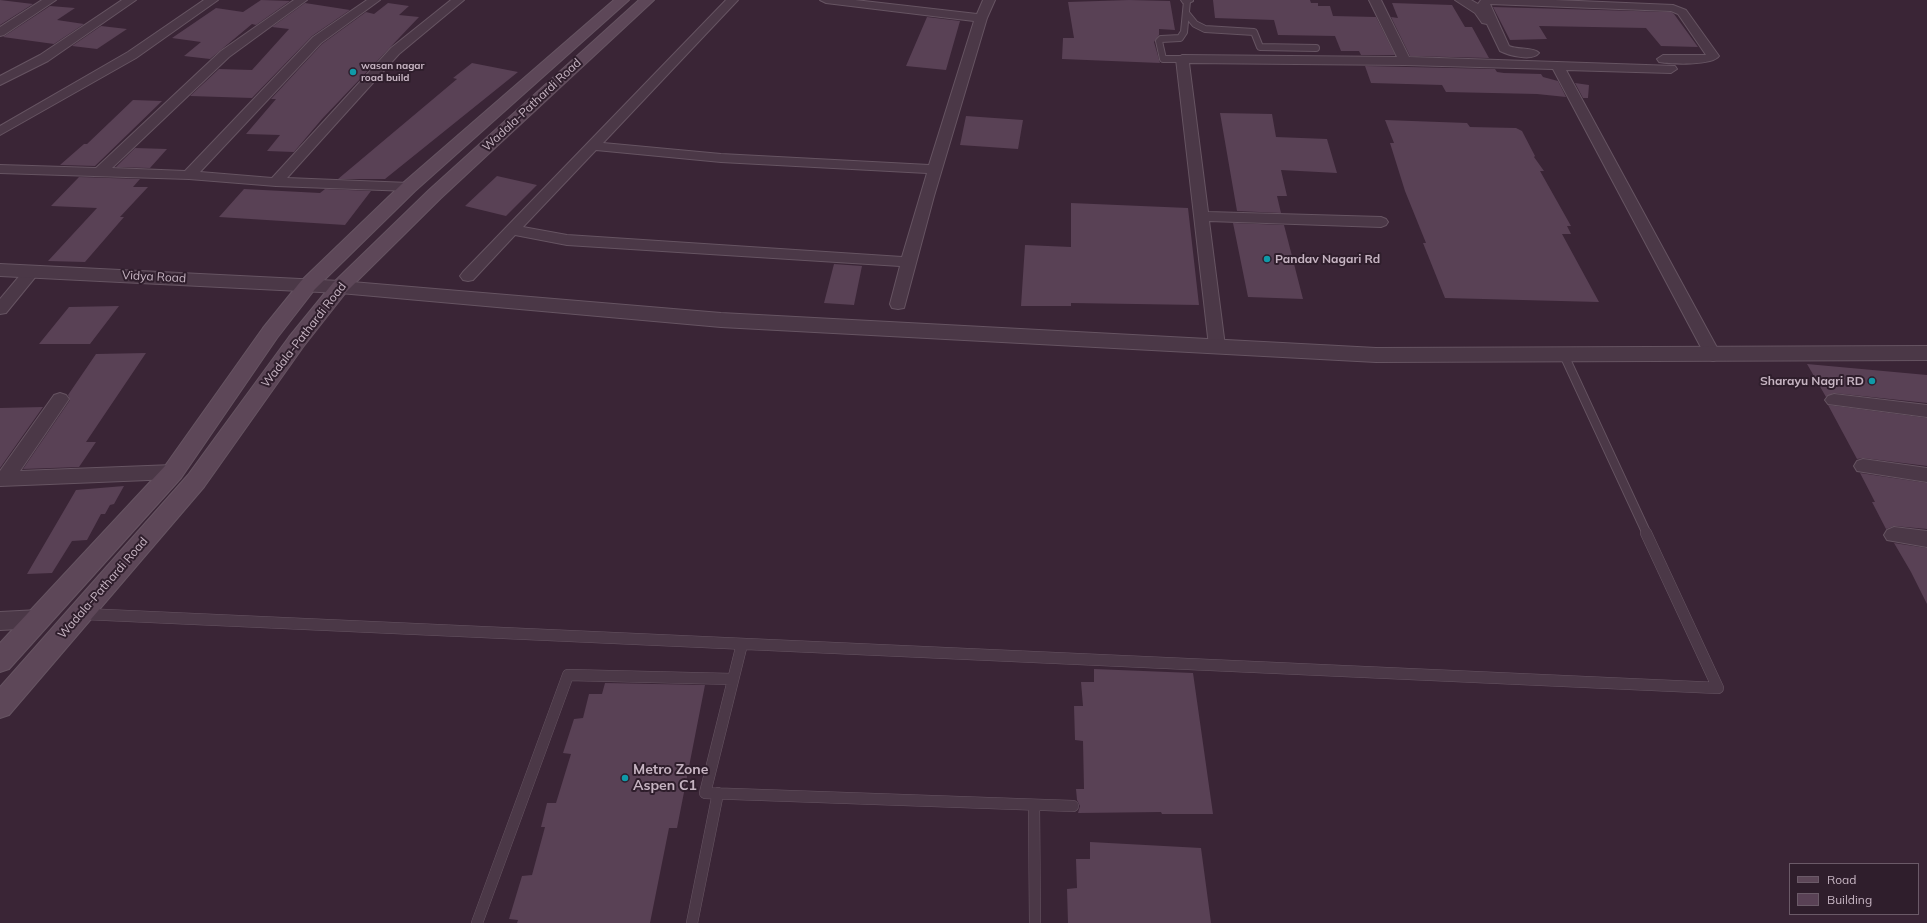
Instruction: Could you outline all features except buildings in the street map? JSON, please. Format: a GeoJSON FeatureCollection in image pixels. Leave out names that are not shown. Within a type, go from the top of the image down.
{"type":"FeatureCollection","features":[{"type":"Feature","properties":{"kind":"main road","name":"Wadala-Pathardi Road"},"geometry":{"type":"LineString","coordinates":[[0,661],[173,472],[270,333],[308,285],[409,187],[622,0]]}},
{"type":"Feature","properties":{"kind":"main road","name":"Wadala-Pathardi Road"},"geometry":{"type":"LineString","coordinates":[[0,706],[196,481],[296,342],[340,287],[435,194],[647,0]]}},
{"type":"Feature","properties":{"kind":"street"},"geometry":{"type":"LineString","coordinates":[[0,32],[50,0]]}},
{"type":"Feature","properties":{"kind":"street"},"geometry":{"type":"LineString","coordinates":[[0,81],[44,58],[130,0]]}},
{"type":"Feature","properties":{"kind":"street"},"geometry":{"type":"LineString","coordinates":[[0,131],[132,55],[212,0]]}},
{"type":"Feature","properties":{"kind":"street"},"geometry":{"type":"LineString","coordinates":[[100,172],[225,54],[301,0]]}},
{"type":"Feature","properties":{"kind":"street"},"geometry":{"type":"LineString","coordinates":[[189,175],[317,40],[374,0]]}},
{"type":"Feature","properties":{"kind":"street"},"geometry":{"type":"LineString","coordinates":[[276,182],[395,51],[458,0]]}},
{"type":"Feature","properties":{"kind":"street"},"geometry":{"type":"LineString","coordinates":[[468,276],[732,0]]}},
{"type":"Feature","properties":{"kind":"street"},"geometry":{"type":"LineString","coordinates":[[826,0],[981,18]]}},
{"type":"Feature","properties":{"kind":"street"},"geometry":{"type":"LineString","coordinates":[[898,304],[908,262],[981,18],[989,0]]}},
{"type":"Feature","properties":{"kind":"street"},"geometry":{"type":"LineString","coordinates":[[1375,0],[1405,61]]}},
{"type":"Feature","properties":{"kind":"street"},"geometry":{"type":"LineString","coordinates":[[1462,0],[1475,6],[1483,14],[1490,33]]}},
{"type":"Feature","properties":{"kind":"street"},"geometry":{"type":"LineString","coordinates":[[1493,1],[1556,2],[1660,6],[1673,8],[1682,12],[1713,56],[1706,59],[1663,59],[1510,52],[1504,48],[1483,4],[1493,1]]}},
{"type":"Feature","properties":{"kind":"street"},"geometry":{"type":"LineString","coordinates":[[1217,346],[1182,59],[1405,61],[1671,69],[1663,59]]}},
{"type":"Feature","properties":{"kind":"street"},"geometry":{"type":"LineString","coordinates":[[1557,65],[1713,355]]}},
{"type":"Feature","properties":{"kind":"street"},"geometry":{"type":"LineString","coordinates":[[592,146],[721,158],[936,169]]}},
{"type":"Feature","properties":{"kind":"street"},"geometry":{"type":"LineString","coordinates":[[0,169],[189,175],[276,182],[409,187]]}},
{"type":"Feature","properties":{"kind":"street"},"geometry":{"type":"LineString","coordinates":[[1200,216],[1381,222]]}},
{"type":"Feature","properties":{"kind":"street"},"geometry":{"type":"LineString","coordinates":[[511,230],[567,240],[908,262]]}},
{"type":"Feature","properties":{"kind":"street","name":"Vidya Road"},"geometry":{"type":"LineString","coordinates":[[0,270],[340,287],[721,320],[1376,355],[1713,355],[1927,353]]}},
{"type":"Feature","properties":{"kind":"street"},"geometry":{"type":"LineString","coordinates":[[0,309],[32,271]]}},
{"type":"Feature","properties":{"kind":"street"},"geometry":{"type":"LineString","coordinates":[[3,478],[60,399]]}},
{"type":"Feature","properties":{"kind":"street"},"geometry":{"type":"LineString","coordinates":[[1834,400],[1927,411]]}},
{"type":"Feature","properties":{"kind":"street"},"geometry":{"type":"LineString","coordinates":[[1863,466],[1927,474]]}},
{"type":"Feature","properties":{"kind":"street"},"geometry":{"type":"LineString","coordinates":[[3,478],[173,472]]}},
{"type":"Feature","properties":{"kind":"street"},"geometry":{"type":"LineString","coordinates":[[1894,535],[1927,539]]}},
{"type":"Feature","properties":{"kind":"street"},"geometry":{"type":"LineString","coordinates":[[0,621],[39,619]]}},
{"type":"Feature","properties":{"kind":"lane"},"geometry":{"type":"LineString","coordinates":[[1182,59],[1164,59],[1159,41],[1161,39],[1180,38],[1182,36],[1184,32],[1187,0]]}},
{"type":"Feature","properties":{"kind":"lane"},"geometry":{"type":"LineString","coordinates":[[1186,13],[1195,24],[1205,29],[1254,32],[1260,47],[1316,48]]}},
{"type":"Feature","properties":{"kind":"lane"},"geometry":{"type":"LineString","coordinates":[[81,614],[1718,688],[1564,355]]}},
{"type":"Feature","properties":{"kind":"lane"},"geometry":{"type":"LineString","coordinates":[[742,644],[705,793],[1073,806]]}},
{"type":"Feature","properties":{"kind":"lane"},"geometry":{"type":"LineString","coordinates":[[477,923],[568,675],[733,679]]}},
{"type":"Feature","properties":{"kind":"lane"},"geometry":{"type":"LineString","coordinates":[[692,923],[718,793]]}},
{"type":"Feature","properties":{"kind":"lane"},"geometry":{"type":"LineString","coordinates":[[1034,805],[1034,923]]}},
{"type":"Feature","properties":{"kind":"place","name":"wasan nagar road build"},"geometry":{"type":"Point","coordinates":[353,72]}},
{"type":"Feature","properties":{"kind":"place","name":"Pandav Nagari Rd"},"geometry":{"type":"Point","coordinates":[1267,259]}},
{"type":"Feature","properties":{"kind":"place","name":"Sharayu Nagri RD"},"geometry":{"type":"Point","coordinates":[1872,381]}},
{"type":"Feature","properties":{"kind":"place","name":"Metro Zone Aspen C1"},"geometry":{"type":"Point","coordinates":[625,778]}}]}
